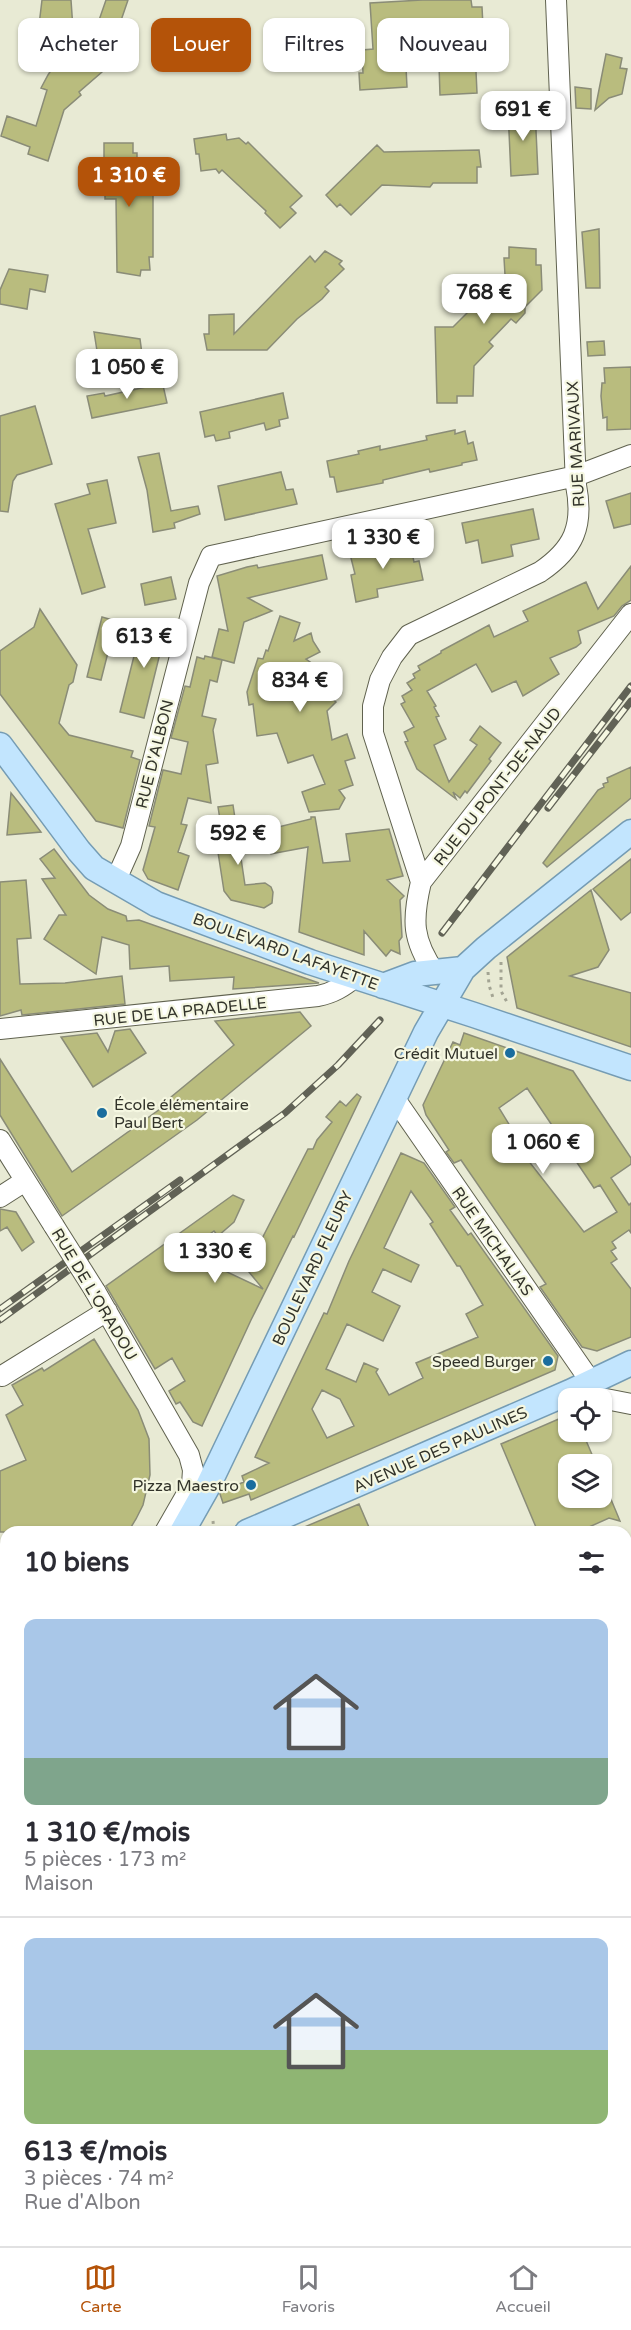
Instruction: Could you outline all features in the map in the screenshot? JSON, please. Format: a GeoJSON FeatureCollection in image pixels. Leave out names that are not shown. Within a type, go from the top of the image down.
{"type":"FeatureCollection","features":[{"type":"Feature","properties":{"kind":"main road","name":"BOULEVARD LAFAYETTE"},"geometry":{"type":"LineString","coordinates":[[0,745],[94,868],[156,904],[310,962],[382,986],[442,1005],[508,1019],[631,1068]]}},
{"type":"Feature","properties":{"kind":"main road","name":"BOULEVARD FLEURY"},"geometry":{"type":"LineString","coordinates":[[185,1526],[221,1460],[426,1032],[463,969],[631,832]]}},
{"type":"Feature","properties":{"kind":"main road"},"geometry":{"type":"LineString","coordinates":[[382,986],[416,974],[463,969]]}},
{"type":"Feature","properties":{"kind":"main road","name":"AVENUE DES PAULINES"},"geometry":{"type":"LineString","coordinates":[[261,1526],[581,1387],[631,1363]]}},
{"type":"Feature","properties":{"kind":"street","name":"RUE MARIVAUX"},"geometry":{"type":"LineString","coordinates":[[422,882],[373,733],[373,706],[380,680],[392,657],[409,635],[540,572],[556,561],[578,528],[580,505],[576,476],[556,0]]}},
{"type":"Feature","properties":{"kind":"street"},"geometry":{"type":"LineString","coordinates":[[576,476],[631,455]]}},
{"type":"Feature","properties":{"kind":"street","name":"RUE D'ALBON"},"geometry":{"type":"LineString","coordinates":[[115,882],[131,846],[199,583],[211,556],[576,476]]}},
{"type":"Feature","properties":{"kind":"street","name":"RUE DU PONT-DE-NAUD"},"geometry":{"type":"LineString","coordinates":[[435,973],[421,950],[415,925],[415,907],[422,882],[631,614]]}},
{"type":"Feature","properties":{"kind":"street","name":"RUE DE LA PRADELLE"},"geometry":{"type":"LineString","coordinates":[[0,1029],[318,996],[329,994],[355,977]]}},
{"type":"Feature","properties":{"kind":"street","name":"RUE MICHALIAS"},"geometry":{"type":"LineString","coordinates":[[395,1099],[581,1387]]}},
{"type":"Feature","properties":{"kind":"street","name":"RUE DE L'ORADOU"},"geometry":{"type":"LineString","coordinates":[[0,1140],[95,1291],[189,1452]]}},
{"type":"Feature","properties":{"kind":"street"},"geometry":{"type":"LineString","coordinates":[[0,1197],[25,1181]]}},
{"type":"Feature","properties":{"kind":"street"},"geometry":{"type":"LineString","coordinates":[[2,1376],[106,1311]]}},
{"type":"Feature","properties":{"kind":"street"},"geometry":{"type":"LineString","coordinates":[[581,1387],[631,1404]]}},
{"type":"Feature","properties":{"kind":"street"},"geometry":{"type":"LineString","coordinates":[[168,1526],[192,1485],[193,1470],[189,1452],[200,1449],[221,1460]]}},
{"type":"Feature","properties":{"kind":"path"},"geometry":{"type":"LineString","coordinates":[[502,956],[501,991],[508,1019]]}},
{"type":"Feature","properties":{"kind":"path"},"geometry":{"type":"LineString","coordinates":[[489,964],[489,985],[508,1019]]}},
{"type":"Feature","properties":{"kind":"building"},"geometry":{"type":"Polygon","coordinates":[[[42,0],[71,0],[72,18],[40,18],[42,0]]]}},
{"type":"Feature","properties":{"kind":"building"},"geometry":{"type":"Polygon","coordinates":[[[106,0],[128,0],[122,18],[100,18],[106,0]]]}},
{"type":"Feature","properties":{"kind":"building"},"geometry":{"type":"Polygon","coordinates":[[[471,0],[472,7],[482,7],[483,18],[377,18],[377,72],[406,72],[407,87],[360,90],[359,73],[365,72],[365,50],[373,49],[370,3],[471,0]]]}},
{"type":"Feature","properties":{"kind":"building"},"geometry":{"type":"Polygon","coordinates":[[[606,54],[622,58],[620,68],[627,69],[622,94],[609,98],[595,110],[606,54]]]}},
{"type":"Feature","properties":{"kind":"building"},"geometry":{"type":"Polygon","coordinates":[[[50,72],[102,72],[79,92],[81,95],[64,110],[48,161],[28,154],[30,147],[1,136],[7,116],[36,126],[47,90],[41,88],[50,72]]]}},
{"type":"Feature","properties":{"kind":"building"},"geometry":{"type":"Polygon","coordinates":[[[439,72],[476,72],[477,93],[440,95],[439,72]]]}},
{"type":"Feature","properties":{"kind":"building"},"geometry":{"type":"Polygon","coordinates":[[[575,87],[591,89],[591,109],[576,108],[575,87]]]}},
{"type":"Feature","properties":{"kind":"building"},"geometry":{"type":"Polygon","coordinates":[[[535,109],[538,174],[511,176],[508,110],[535,109]]]}},
{"type":"Feature","properties":{"kind":"building"},"geometry":{"type":"Polygon","coordinates":[[[226,134],[227,140],[239,138],[246,144],[248,142],[302,196],[290,207],[296,213],[280,228],[265,213],[266,211],[222,170],[219,173],[216,169],[201,171],[194,139],[226,134]]]}},
{"type":"Feature","properties":{"kind":"building"},"geometry":{"type":"Polygon","coordinates":[[[104,143],[133,143],[133,153],[137,153],[137,190],[153,189],[153,257],[149,257],[150,270],[141,270],[140,276],[117,272],[116,199],[105,199],[105,190],[101,190],[100,158],[104,158],[104,143]]]}},
{"type":"Feature","properties":{"kind":"building"},"geometry":{"type":"Polygon","coordinates":[[[377,145],[384,152],[479,150],[481,167],[477,167],[477,183],[433,183],[430,187],[382,185],[351,215],[340,204],[337,207],[326,195],[377,145]]]}},
{"type":"Feature","properties":{"kind":"building"},"geometry":{"type":"Polygon","coordinates":[[[599,229],[600,288],[586,288],[582,232],[599,229]]]}},
{"type":"Feature","properties":{"kind":"building"},"geometry":{"type":"Polygon","coordinates":[[[509,247],[536,249],[536,265],[541,265],[542,290],[525,307],[525,313],[516,323],[511,319],[489,342],[493,346],[474,366],[473,396],[457,396],[457,403],[437,403],[435,327],[453,327],[505,275],[504,258],[509,258],[509,247]]]}},
{"type":"Feature","properties":{"kind":"building"},"geometry":{"type":"Polygon","coordinates":[[[325,251],[342,261],[339,264],[344,269],[325,287],[329,291],[322,299],[297,319],[267,350],[207,350],[204,334],[209,334],[209,315],[234,314],[234,334],[310,256],[315,262],[325,251]]]}},
{"type":"Feature","properties":{"kind":"building"},"geometry":{"type":"Polygon","coordinates":[[[9,269],[48,275],[45,292],[30,289],[27,309],[0,304],[0,290],[9,269]]]}},
{"type":"Feature","properties":{"kind":"building"},"geometry":{"type":"Polygon","coordinates":[[[94,332],[140,339],[142,354],[128,356],[128,353],[98,357],[94,332]]]}},
{"type":"Feature","properties":{"kind":"building"},"geometry":{"type":"Polygon","coordinates":[[[604,341],[605,355],[588,356],[587,342],[604,341]]]}},
{"type":"Feature","properties":{"kind":"building"},"geometry":{"type":"Polygon","coordinates":[[[631,367],[631,429],[607,430],[607,417],[603,418],[601,396],[602,383],[605,383],[604,368],[631,367]]]}},
{"type":"Feature","properties":{"kind":"building"},"geometry":{"type":"Polygon","coordinates":[[[162,381],[167,403],[92,418],[87,396],[104,393],[105,396],[162,381]]]}},
{"type":"Feature","properties":{"kind":"building"},"geometry":{"type":"Polygon","coordinates":[[[283,393],[288,418],[279,420],[280,426],[266,430],[264,423],[229,432],[230,438],[216,441],[214,435],[205,437],[200,412],[283,393]]]}},
{"type":"Feature","properties":{"kind":"building"},"geometry":{"type":"Polygon","coordinates":[[[35,406],[52,464],[17,475],[13,481],[8,512],[0,511],[0,416],[35,406]]]}},
{"type":"Feature","properties":{"kind":"building"},"geometry":{"type":"Polygon","coordinates":[[[455,430],[455,434],[465,431],[468,444],[473,442],[477,460],[430,472],[429,469],[383,480],[383,483],[337,492],[334,477],[330,477],[327,461],[359,454],[358,451],[380,446],[380,450],[427,440],[426,436],[455,430]]]}},
{"type":"Feature","properties":{"kind":"building"},"geometry":{"type":"Polygon","coordinates":[[[159,453],[171,511],[198,506],[200,514],[174,523],[175,528],[153,532],[147,490],[138,457],[159,453]]]}},
{"type":"Feature","properties":{"kind":"building"},"geometry":{"type":"Polygon","coordinates":[[[281,472],[286,490],[293,489],[297,504],[225,520],[218,486],[281,472]]]}},
{"type":"Feature","properties":{"kind":"building"},"geometry":{"type":"Polygon","coordinates":[[[107,480],[116,523],[88,529],[105,587],[82,594],[55,504],[90,494],[87,484],[107,480]]]}},
{"type":"Feature","properties":{"kind":"building"},"geometry":{"type":"Polygon","coordinates":[[[631,493],[631,524],[614,528],[606,501],[631,493]]]}},
{"type":"Feature","properties":{"kind":"building"},"geometry":{"type":"Polygon","coordinates":[[[533,509],[539,539],[511,545],[513,556],[482,563],[478,540],[466,543],[462,523],[533,509]]]}},
{"type":"Feature","properties":{"kind":"building"},"geometry":{"type":"Polygon","coordinates":[[[410,543],[414,562],[419,561],[423,580],[377,589],[378,597],[356,602],[351,575],[355,574],[350,554],[410,543]]]}},
{"type":"Feature","properties":{"kind":"building"},"geometry":{"type":"Polygon","coordinates":[[[322,555],[327,579],[248,598],[272,611],[244,622],[234,663],[212,657],[219,629],[228,631],[217,576],[257,565],[258,568],[322,555]]]}},
{"type":"Feature","properties":{"kind":"building"},"geometry":{"type":"Polygon","coordinates":[[[631,566],[631,600],[614,616],[578,631],[581,643],[576,647],[550,658],[559,674],[523,696],[516,681],[492,692],[476,664],[427,691],[436,706],[434,707],[439,716],[436,717],[446,739],[434,745],[449,782],[477,745],[470,740],[480,726],[501,743],[489,759],[491,761],[467,793],[465,791],[460,798],[453,792],[456,799],[417,769],[405,742],[408,741],[404,732],[414,727],[401,704],[405,702],[402,696],[412,690],[407,683],[415,678],[413,674],[420,670],[418,666],[489,625],[494,637],[528,621],[523,611],[586,582],[598,609],[631,566]]]}},
{"type":"Feature","properties":{"kind":"building"},"geometry":{"type":"Polygon","coordinates":[[[171,577],[176,599],[145,605],[141,584],[171,577]]]}},
{"type":"Feature","properties":{"kind":"building"},"geometry":{"type":"Polygon","coordinates":[[[40,609],[77,665],[59,723],[69,735],[133,751],[131,757],[140,760],[123,828],[96,821],[0,694],[0,651],[34,627],[40,609]]]}},
{"type":"Feature","properties":{"kind":"building"},"geometry":{"type":"Polygon","coordinates":[[[280,616],[300,623],[294,641],[311,633],[320,652],[306,659],[320,669],[301,688],[325,693],[336,702],[327,711],[332,740],[347,734],[355,758],[345,761],[353,785],[339,790],[345,798],[339,809],[309,812],[302,792],[325,784],[313,755],[288,763],[277,733],[257,736],[253,704],[249,705],[247,692],[258,658],[263,659],[266,650],[268,651],[280,616]]]}},
{"type":"Feature","properties":{"kind":"building"},"geometry":{"type":"Polygon","coordinates":[[[102,617],[116,621],[101,680],[87,677],[102,617]]]}},
{"type":"Feature","properties":{"kind":"building"},"geometry":{"type":"Polygon","coordinates":[[[143,620],[167,625],[144,718],[120,712],[143,620]]]}},
{"type":"Feature","properties":{"kind":"building"},"geometry":{"type":"Polygon","coordinates":[[[205,656],[222,660],[217,682],[210,680],[202,716],[216,719],[213,730],[218,763],[206,765],[211,803],[188,798],[181,824],[187,825],[178,852],[189,856],[178,890],[148,879],[143,870],[155,827],[149,826],[163,770],[181,774],[188,742],[171,738],[185,686],[190,687],[197,657],[204,659],[205,656]]]}},
{"type":"Feature","properties":{"kind":"building"},"geometry":{"type":"Polygon","coordinates":[[[631,767],[631,798],[547,867],[543,863],[598,790],[608,782],[607,778],[631,767]]]}},
{"type":"Feature","properties":{"kind":"building"},"geometry":{"type":"Polygon","coordinates":[[[11,793],[23,808],[41,832],[7,835],[11,793]]]}},
{"type":"Feature","properties":{"kind":"building"},"geometry":{"type":"Polygon","coordinates":[[[233,805],[245,885],[265,883],[271,887],[273,892],[272,903],[264,908],[231,900],[224,891],[217,846],[224,845],[218,807],[233,805]]]}},
{"type":"Feature","properties":{"kind":"building"},"geometry":{"type":"Polygon","coordinates":[[[315,817],[323,863],[350,861],[346,834],[389,829],[403,876],[387,880],[404,896],[400,900],[402,937],[399,941],[400,954],[391,950],[386,956],[364,931],[364,955],[299,932],[308,847],[271,854],[266,830],[311,819],[315,817]]]}},
{"type":"Feature","properties":{"kind":"building"},"geometry":{"type":"Polygon","coordinates":[[[54,849],[89,895],[108,909],[126,916],[127,921],[139,920],[319,983],[233,989],[234,977],[170,981],[169,966],[130,969],[129,945],[102,937],[96,974],[44,939],[59,915],[66,915],[42,879],[55,878],[40,859],[54,849]]]}},
{"type":"Feature","properties":{"kind":"building"},"geometry":{"type":"Polygon","coordinates":[[[631,859],[631,912],[621,920],[593,889],[631,859]]]}},
{"type":"Feature","properties":{"kind":"building"},"geometry":{"type":"Polygon","coordinates":[[[26,880],[31,938],[17,939],[20,984],[65,983],[122,976],[125,1004],[22,1015],[21,1010],[0,1016],[0,882],[26,880]]]}},
{"type":"Feature","properties":{"kind":"building"},"geometry":{"type":"Polygon","coordinates":[[[591,890],[609,950],[598,967],[570,976],[631,993],[631,1047],[517,1008],[507,957],[591,890]]]}},
{"type":"Feature","properties":{"kind":"building"},"geometry":{"type":"Polygon","coordinates":[[[300,1012],[311,1026],[197,1120],[62,1216],[0,1115],[0,1059],[72,1172],[160,1109],[159,1107],[234,1045],[215,1021],[300,1012]]]}},
{"type":"Feature","properties":{"kind":"building"},"geometry":{"type":"Polygon","coordinates":[[[130,1029],[146,1053],[93,1087],[61,1037],[97,1033],[108,1052],[115,1031],[130,1029]]]}},
{"type":"Feature","properties":{"kind":"building"},"geometry":{"type":"Polygon","coordinates":[[[464,1033],[573,1071],[631,1158],[631,1164],[611,1178],[629,1205],[631,1203],[631,1233],[629,1230],[612,1242],[616,1248],[611,1251],[617,1259],[611,1263],[631,1289],[631,1337],[597,1351],[582,1347],[540,1287],[546,1284],[461,1160],[454,1163],[446,1152],[449,1150],[426,1115],[423,1105],[453,1042],[460,1045],[464,1033]],[[527,1088],[499,1108],[531,1164],[584,1232],[617,1212],[600,1185],[594,1188],[527,1088]]]}},
{"type":"Feature","properties":{"kind":"building"},"geometry":{"type":"Polygon","coordinates":[[[357,1094],[361,1097],[294,1237],[251,1320],[202,1426],[193,1422],[180,1402],[176,1404],[169,1391],[185,1381],[172,1358],[155,1369],[106,1286],[233,1195],[244,1200],[234,1222],[218,1236],[214,1231],[185,1252],[263,1289],[244,1266],[250,1257],[252,1258],[308,1149],[313,1149],[317,1140],[332,1122],[326,1117],[340,1101],[346,1106],[357,1094]]]}},
{"type":"Feature","properties":{"kind":"building"},"geometry":{"type":"Polygon","coordinates":[[[401,1153],[424,1163],[455,1207],[450,1210],[468,1235],[471,1233],[558,1356],[555,1370],[251,1500],[249,1494],[223,1503],[221,1491],[244,1482],[242,1476],[269,1463],[255,1457],[324,1313],[327,1314],[349,1261],[401,1153]],[[411,1191],[384,1248],[419,1265],[411,1282],[383,1269],[372,1292],[400,1306],[383,1341],[347,1324],[326,1369],[356,1382],[364,1363],[378,1369],[376,1372],[389,1395],[423,1378],[416,1363],[478,1337],[466,1314],[483,1305],[460,1266],[457,1266],[430,1224],[433,1222],[411,1191]],[[322,1390],[312,1409],[327,1438],[354,1426],[340,1399],[322,1390]]]}},
{"type":"Feature","properties":{"kind":"building"},"geometry":{"type":"Polygon","coordinates":[[[0,1209],[16,1212],[34,1242],[22,1251],[7,1227],[0,1231],[0,1209]]]}},
{"type":"Feature","properties":{"kind":"building"},"geometry":{"type":"Polygon","coordinates":[[[94,1339],[138,1410],[149,1439],[150,1475],[143,1505],[132,1526],[0,1526],[0,1471],[26,1460],[6,1415],[23,1405],[12,1385],[42,1368],[44,1371],[94,1339]]]}},
{"type":"Feature","properties":{"kind":"building"},"geometry":{"type":"Polygon","coordinates":[[[558,1419],[558,1442],[587,1442],[592,1454],[558,1454],[558,1508],[612,1508],[612,1502],[620,1521],[609,1518],[591,1526],[535,1526],[501,1444],[558,1419]]]}},
{"type":"Feature","properties":{"kind":"building"},"geometry":{"type":"Polygon","coordinates":[[[359,1504],[368,1526],[307,1526],[359,1504]]]}},
{"type":"Feature","properties":{"kind":"railway"},"geometry":{"type":"LineString","coordinates":[[442,933],[631,686]]}},
{"type":"Feature","properties":{"kind":"railway"},"geometry":{"type":"LineString","coordinates":[[548,808],[631,701]]}},
{"type":"Feature","properties":{"kind":"railway"},"geometry":{"type":"LineString","coordinates":[[0,1320],[285,1113],[338,1065],[380,1020]]}},
{"type":"Feature","properties":{"kind":"railway"},"geometry":{"type":"LineString","coordinates":[[0,1309],[180,1180]]}},
{"type":"Feature","properties":{"kind":"place","name":"Crédit Mutuel"},"geometry":{"type":"Point","coordinates":[510,1053]}},
{"type":"Feature","properties":{"kind":"place","name":"École élémentaire Paul Bert"},"geometry":{"type":"Point","coordinates":[102,1113]}},
{"type":"Feature","properties":{"kind":"place","name":"Speed Burger"},"geometry":{"type":"Point","coordinates":[548,1361]}},
{"type":"Feature","properties":{"kind":"place","name":"Pizza Maestro"},"geometry":{"type":"Point","coordinates":[251,1485]}}]}
